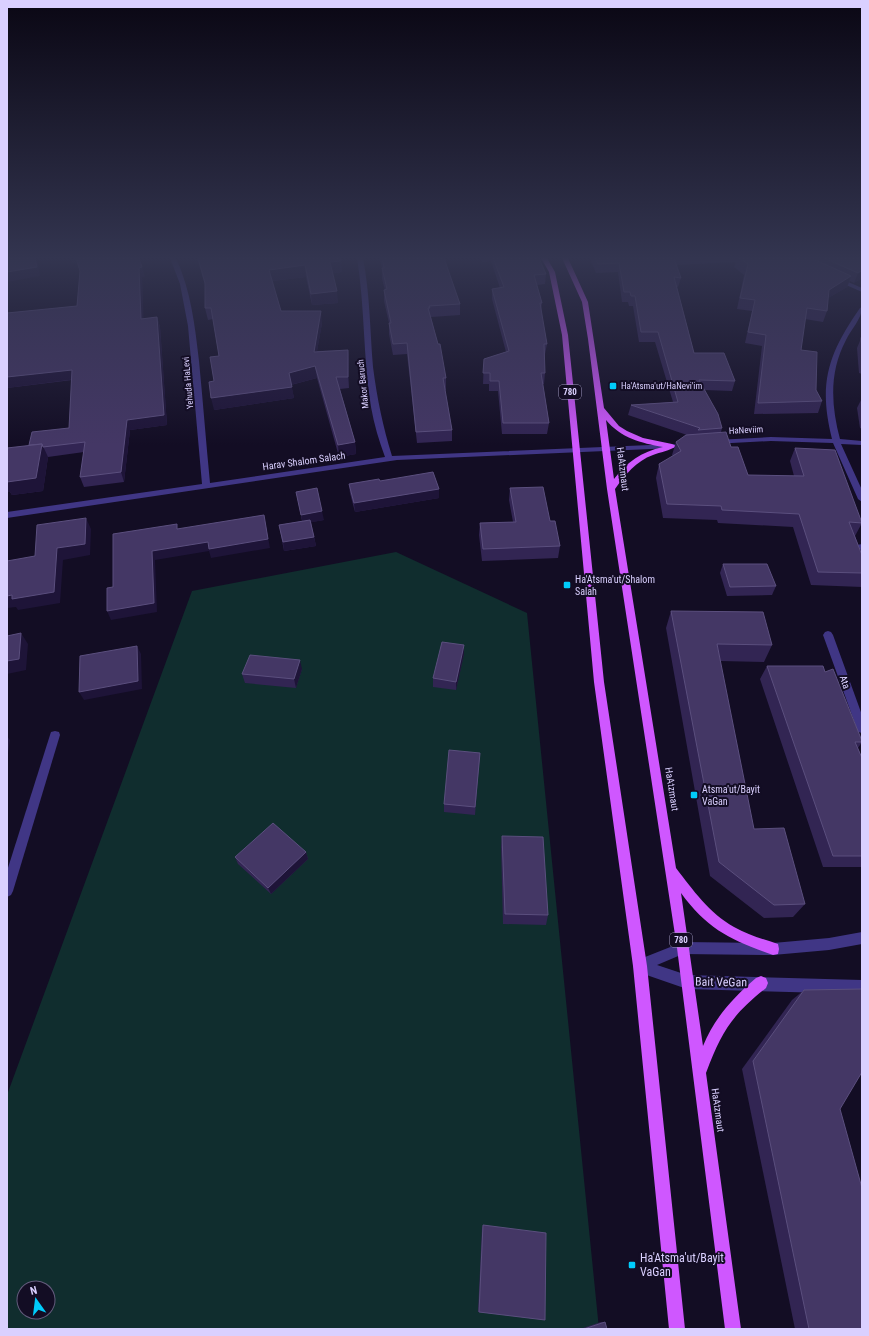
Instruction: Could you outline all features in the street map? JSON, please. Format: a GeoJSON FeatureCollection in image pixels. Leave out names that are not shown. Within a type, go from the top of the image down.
{"type":"FeatureCollection","features":[{"type":"Feature","properties":{"kind":"main road","name":"780"},"geometry":{"type":"LineString","coordinates":[[562,320],[565,335],[599,682],[640,966],[677,1329]]}},
{"type":"Feature","properties":{"kind":"main road","name":"HaAtzmaut"},"geometry":{"type":"LineString","coordinates":[[588,320],[602,409],[611,489],[683,948],[733,1329]]}},
{"type":"Feature","properties":{"kind":"main road"},"geometry":{"type":"LineString","coordinates":[[602,409],[608,420],[623,434],[644,441],[675,446]]}},
{"type":"Feature","properties":{"kind":"main road"},"geometry":{"type":"LineString","coordinates":[[611,489],[623,472],[635,460],[652,451],[675,446]]}},
{"type":"Feature","properties":{"kind":"main road"},"geometry":{"type":"LineString","coordinates":[[670,868],[694,901],[718,924],[738,935],[773,949]]}},
{"type":"Feature","properties":{"kind":"main road"},"geometry":{"type":"LineString","coordinates":[[699,1073],[709,1044],[721,1022],[728,1012],[744,996],[761,983]]}},
{"type":"Feature","properties":{"kind":"street","name":"Yehuda HaLevi"},"geometry":{"type":"LineString","coordinates":[[191,320],[206,486]]}},
{"type":"Feature","properties":{"kind":"street","name":"Makor Baruch"},"geometry":{"type":"LineString","coordinates":[[367,320],[374,408],[390,459]]}},
{"type":"Feature","properties":{"kind":"street"},"geometry":{"type":"LineString","coordinates":[[855,320],[841,341],[830,371],[828,389],[829,408],[836,441],[862,499]]}},
{"type":"Feature","properties":{"kind":"street","name":"HaNeviim"},"geometry":{"type":"LineString","coordinates":[[708,443],[745,439],[862,443]]}},
{"type":"Feature","properties":{"kind":"street"},"geometry":{"type":"LineString","coordinates":[[606,448],[675,446]]}},
{"type":"Feature","properties":{"kind":"street","name":"Harav Shalom Salach"},"geometry":{"type":"LineString","coordinates":[[7,515],[390,459],[606,448]]}},
{"type":"Feature","properties":{"kind":"street","name":"Ata"},"geometry":{"type":"LineString","coordinates":[[828,635],[862,729]]}},
{"type":"Feature","properties":{"kind":"street"},"geometry":{"type":"LineString","coordinates":[[7,891],[55,735]]}},
{"type":"Feature","properties":{"kind":"street"},"geometry":{"type":"LineString","coordinates":[[640,966],[683,948],[773,949],[829,944],[862,938]]}},
{"type":"Feature","properties":{"kind":"street","name":"Bait VeGan"},"geometry":{"type":"LineString","coordinates":[[640,966],[687,982],[862,987]]}},
{"type":"Feature","properties":{"kind":"green space"},"geometry":{"type":"Polygon","coordinates":[[[396,552],[527,613],[599,1329],[7,1329],[7,1095],[192,591],[396,552]]]}},
{"type":"Feature","properties":{"kind":"building"},"geometry":{"type":"Polygon","coordinates":[[[7,320],[157,320],[164,415],[127,420],[121,472],[80,477],[85,442],[43,447],[42,444],[29,445],[32,432],[69,428],[72,370],[7,377],[7,320]]]}},
{"type":"Feature","properties":{"kind":"building"},"geometry":{"type":"Polygon","coordinates":[[[213,320],[319,320],[314,352],[348,350],[348,377],[336,377],[355,442],[338,445],[315,366],[289,373],[292,387],[211,398],[209,382],[214,381],[210,357],[219,356],[213,320]]]}},
{"type":"Feature","properties":{"kind":"building"},"geometry":{"type":"Polygon","coordinates":[[[390,320],[431,320],[438,344],[440,344],[446,378],[443,378],[452,430],[416,432],[407,343],[393,344],[389,323],[391,323],[390,320]]]}},
{"type":"Feature","properties":{"kind":"building"},"geometry":{"type":"Polygon","coordinates":[[[501,320],[543,320],[547,344],[544,344],[545,373],[541,373],[549,423],[503,423],[499,381],[490,381],[490,373],[483,373],[484,359],[509,351],[501,320]]]}},
{"type":"Feature","properties":{"kind":"building"},"geometry":{"type":"Polygon","coordinates":[[[639,320],[685,320],[694,353],[724,353],[735,381],[699,380],[718,414],[722,428],[698,430],[700,428],[631,405],[678,402],[658,332],[641,332],[639,320]]]}},
{"type":"Feature","properties":{"kind":"building"},"geometry":{"type":"Polygon","coordinates":[[[751,320],[805,320],[801,350],[817,352],[816,390],[822,401],[758,403],[766,335],[748,332],[751,320]]]}},
{"type":"Feature","properties":{"kind":"building"},"geometry":{"type":"Polygon","coordinates":[[[726,432],[731,447],[738,447],[748,475],[804,476],[795,448],[835,450],[862,523],[849,522],[862,555],[862,573],[818,572],[799,514],[722,510],[721,506],[667,504],[659,464],[681,451],[676,442],[686,435],[726,432]]]}},
{"type":"Feature","properties":{"kind":"building"},"geometry":{"type":"Polygon","coordinates":[[[42,444],[36,478],[7,482],[7,448],[42,444]]]}},
{"type":"Feature","properties":{"kind":"building"},"geometry":{"type":"Polygon","coordinates":[[[433,472],[439,489],[354,503],[349,484],[379,479],[380,481],[433,472]]]}},
{"type":"Feature","properties":{"kind":"building"},"geometry":{"type":"Polygon","coordinates":[[[543,487],[550,521],[555,521],[560,546],[483,549],[480,523],[516,522],[510,488],[543,487]]]}},
{"type":"Feature","properties":{"kind":"building"},"geometry":{"type":"Polygon","coordinates":[[[317,488],[322,511],[301,515],[296,492],[317,488]]]}},
{"type":"Feature","properties":{"kind":"building"},"geometry":{"type":"Polygon","coordinates":[[[264,515],[268,539],[209,549],[208,542],[152,551],[154,603],[107,611],[107,588],[113,587],[113,534],[177,524],[177,529],[264,515]]]}},
{"type":"Feature","properties":{"kind":"building"},"geometry":{"type":"Polygon","coordinates":[[[86,518],[85,544],[57,548],[54,592],[12,599],[12,595],[7,596],[7,561],[35,556],[37,525],[86,518]]]}},
{"type":"Feature","properties":{"kind":"building"},"geometry":{"type":"Polygon","coordinates":[[[310,520],[314,537],[283,542],[279,525],[310,520]]]}},
{"type":"Feature","properties":{"kind":"building"},"geometry":{"type":"Polygon","coordinates":[[[723,564],[767,564],[776,586],[730,587],[723,564]]]}},
{"type":"Feature","properties":{"kind":"building"},"geometry":{"type":"Polygon","coordinates":[[[671,611],[763,612],[772,645],[717,644],[754,829],[784,828],[805,904],[774,905],[719,862],[671,611]]]}},
{"type":"Feature","properties":{"kind":"building"},"geometry":{"type":"Polygon","coordinates":[[[21,633],[19,659],[7,661],[7,636],[21,633]]]}},
{"type":"Feature","properties":{"kind":"building"},"geometry":{"type":"Polygon","coordinates":[[[442,642],[464,645],[456,682],[433,678],[442,642]]]}},
{"type":"Feature","properties":{"kind":"building"},"geometry":{"type":"Polygon","coordinates":[[[137,646],[138,681],[79,692],[80,656],[137,646]]]}},
{"type":"Feature","properties":{"kind":"building"},"geometry":{"type":"Polygon","coordinates":[[[250,655],[300,660],[294,679],[242,674],[250,655]]]}},
{"type":"Feature","properties":{"kind":"building"},"geometry":{"type":"Polygon","coordinates":[[[767,666],[823,666],[825,672],[833,669],[862,741],[855,742],[862,758],[862,856],[833,856],[767,666]]]}},
{"type":"Feature","properties":{"kind":"building"},"geometry":{"type":"Polygon","coordinates":[[[449,750],[480,753],[475,807],[444,804],[449,750]]]}},
{"type":"Feature","properties":{"kind":"building"},"geometry":{"type":"Polygon","coordinates":[[[273,823],[306,852],[268,888],[235,857],[273,823]]]}},
{"type":"Feature","properties":{"kind":"building"},"geometry":{"type":"Polygon","coordinates":[[[502,836],[543,837],[548,915],[505,914],[502,836]]]}},
{"type":"Feature","properties":{"kind":"building"},"geometry":{"type":"Polygon","coordinates":[[[862,989],[862,1072],[840,1109],[862,1188],[862,1329],[809,1329],[753,1061],[804,990],[862,989]]]}},
{"type":"Feature","properties":{"kind":"building"},"geometry":{"type":"Polygon","coordinates":[[[483,1225],[546,1233],[545,1320],[479,1312],[483,1225]]]}},
{"type":"Feature","properties":{"kind":"building"},"geometry":{"type":"Polygon","coordinates":[[[605,1322],[607,1329],[584,1329],[605,1322]]]}},
{"type":"Feature","properties":{"kind":"place","name":"Ha'Atsma'ut/HaNevi'im"},"geometry":{"type":"Point","coordinates":[613,386]}},
{"type":"Feature","properties":{"kind":"place","name":"Ha'Atsma'ut/Shalom Salah"},"geometry":{"type":"Point","coordinates":[567,585]}},
{"type":"Feature","properties":{"kind":"place","name":"Atsma'ut/Bayit VaGan"},"geometry":{"type":"Point","coordinates":[694,795]}},
{"type":"Feature","properties":{"kind":"place","name":"Ha'Atsma'ut/Bayit VaGan"},"geometry":{"type":"Point","coordinates":[632,1265]}}]}
